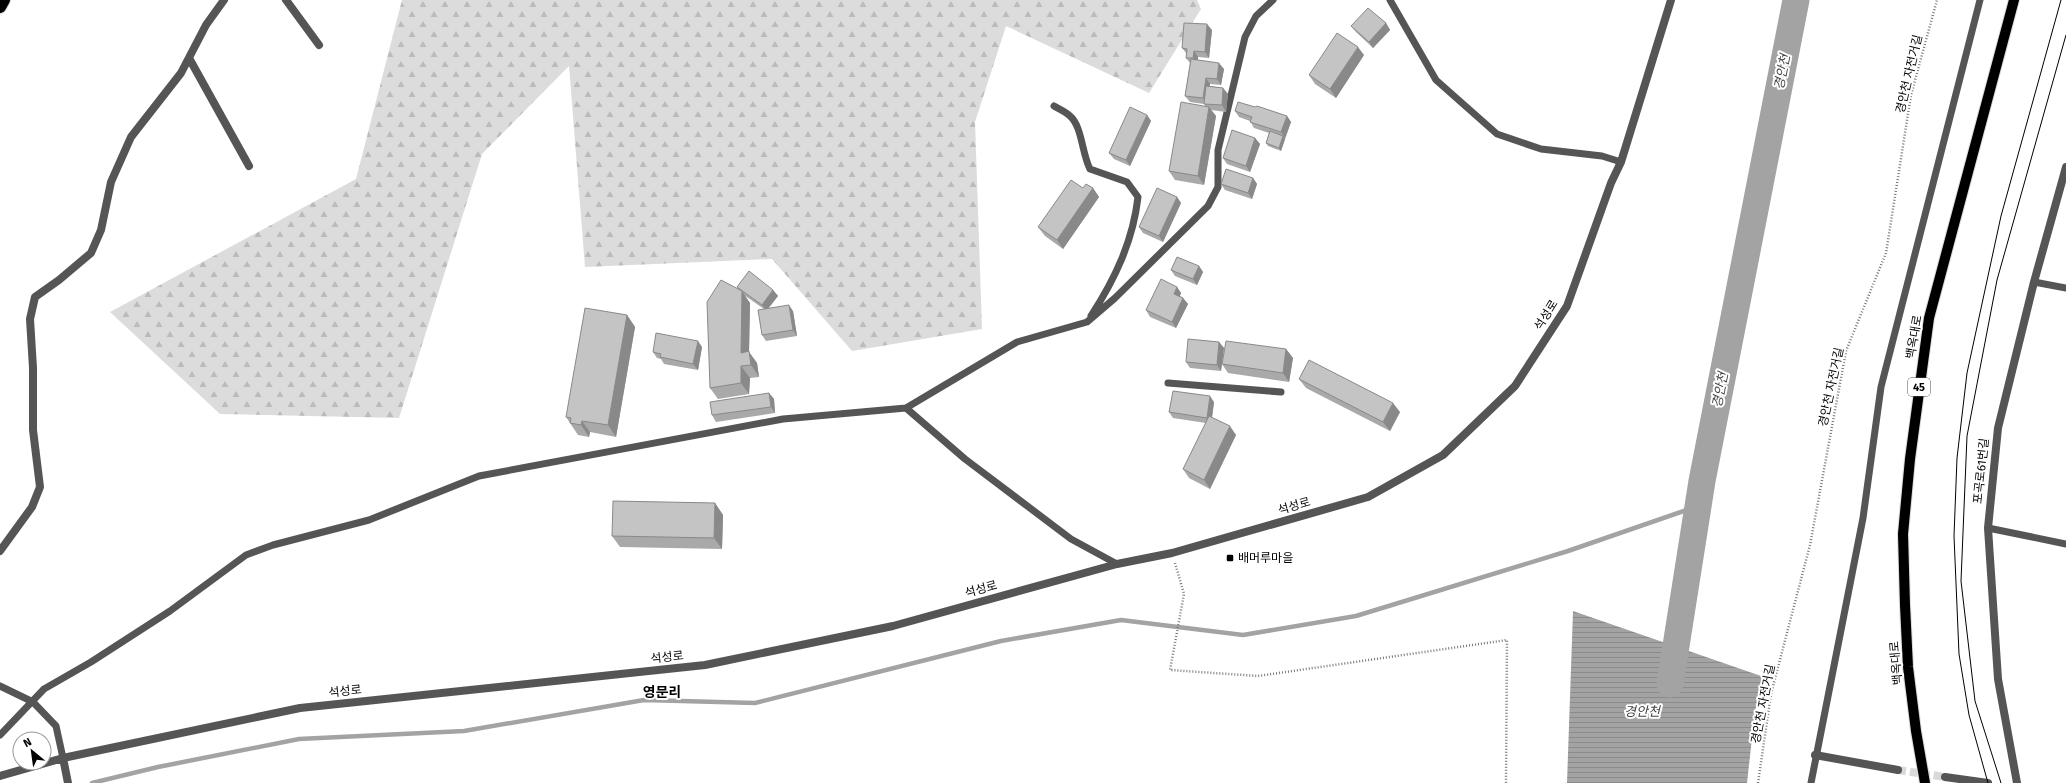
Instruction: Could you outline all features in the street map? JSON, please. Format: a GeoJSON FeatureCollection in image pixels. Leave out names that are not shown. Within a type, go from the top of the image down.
{"type":"FeatureCollection","features":[{"type":"Feature","properties":{"kind":"highway"},"geometry":{"type":"LineString","coordinates":[[0,7],[4,0]]}},
{"type":"Feature","properties":{"kind":"main road","name":"백옥대로"},"geometry":{"type":"LineString","coordinates":[[1926,783],[1916,731],[1908,667],[1903,534],[1910,459],[1929,318],[2014,0]]}},
{"type":"Feature","properties":{"kind":"street"},"geometry":{"type":"LineString","coordinates":[[0,551],[32,506],[40,487],[33,430],[33,368],[30,319],[35,297],[59,280],[91,253],[101,230],[111,182],[131,137],[181,73],[206,25],[224,0]]}},
{"type":"Feature","properties":{"kind":"street"},"geometry":{"type":"LineString","coordinates":[[286,0],[318,45]]}},
{"type":"Feature","properties":{"kind":"street","name":"석성로"},"geometry":{"type":"LineString","coordinates":[[0,776],[62,758],[300,708],[705,666],[893,626],[1117,564],[1172,553],[1368,498],[1443,455],[1515,386],[1567,306],[1611,183],[1621,162],[1671,0]]}},
{"type":"Feature","properties":{"kind":"street"},"geometry":{"type":"LineString","coordinates":[[189,58],[249,166]]}},
{"type":"Feature","properties":{"kind":"street","name":"포곡로61번길"},"geometry":{"type":"LineString","coordinates":[[2017,783],[1998,679],[1988,528],[1998,428],[2034,282],[2066,167]]}},
{"type":"Feature","properties":{"kind":"street"},"geometry":{"type":"LineString","coordinates":[[1815,755],[1898,770]]}},
{"type":"Feature","properties":{"kind":"street"},"geometry":{"type":"LineString","coordinates":[[62,758],[68,783]]}},
{"type":"Feature","properties":{"kind":"street"},"geometry":{"type":"LineString","coordinates":[[1944,777],[1963,781],[1988,783]]}},
{"type":"Feature","properties":{"kind":"lane"},"geometry":{"type":"LineString","coordinates":[[0,735],[44,689],[91,662],[170,611],[246,555],[273,545],[368,520],[479,476],[783,419],[906,408],[1017,342],[1087,322],[1115,298],[1208,206],[1218,186],[1218,150],[1245,37],[1256,16],[1273,0]]}},
{"type":"Feature","properties":{"kind":"lane"},"geometry":{"type":"LineString","coordinates":[[1390,0],[1436,80],[1497,134],[1542,149],[1602,156],[1621,162]]}},
{"type":"Feature","properties":{"kind":"lane"},"geometry":{"type":"LineString","coordinates":[[1811,783],[1815,755],[1863,518],[1881,387],[1980,0]]}},
{"type":"Feature","properties":{"kind":"lane"},"geometry":{"type":"LineString","coordinates":[[1054,106],[1070,116],[1076,123],[1085,161],[1090,169],[1127,182],[1138,197],[1136,216],[1124,254],[1110,286],[1087,322]]}},
{"type":"Feature","properties":{"kind":"lane"},"geometry":{"type":"LineString","coordinates":[[2034,282],[2066,288]]}},
{"type":"Feature","properties":{"kind":"lane"},"geometry":{"type":"LineString","coordinates":[[1168,383],[1282,392]]}},
{"type":"Feature","properties":{"kind":"lane"},"geometry":{"type":"LineString","coordinates":[[906,408],[965,459],[1071,539],[1117,564]]}},
{"type":"Feature","properties":{"kind":"lane"},"geometry":{"type":"LineString","coordinates":[[1988,528],[2066,544]]}},
{"type":"Feature","properties":{"kind":"lane"},"geometry":{"type":"LineString","coordinates":[[0,686],[33,702],[56,726],[62,758]]}},
{"type":"Feature","properties":{"kind":"path","name":"경안천 자전거길"},"geometry":{"type":"LineString","coordinates":[[1758,783],[1771,694],[1810,545],[1846,351],[1886,253],[1911,95],[1937,0]]}},
{"type":"Feature","properties":{"kind":"path"},"geometry":{"type":"LineString","coordinates":[[1172,553],[1184,594],[1170,670],[1258,676],[1507,640],[1506,783]]}},
{"type":"Feature","properties":{"kind":"green space"},"geometry":{"type":"Polygon","coordinates":[[[402,0],[1197,0],[1201,9],[1149,93],[1006,26],[975,122],[982,329],[852,351],[772,259],[585,267],[569,66],[482,154],[399,418],[220,414],[110,312],[356,179],[402,0]]]}},
{"type":"Feature","properties":{"kind":"water","name":"경안천"},"geometry":{"type":"Polygon","coordinates":[[[1573,611],[1764,677],[1755,711],[1747,783],[1567,783],[1573,611]]]}},
{"type":"Feature","properties":{"kind":"building"},"geometry":{"type":"Polygon","coordinates":[[[1368,8],[1386,23],[1369,42],[1351,26],[1368,8]]]}},
{"type":"Feature","properties":{"kind":"building"},"geometry":{"type":"Polygon","coordinates":[[[1184,23],[1207,24],[1205,52],[1194,51],[1193,58],[1186,58],[1187,49],[1182,48],[1184,23]]]}},
{"type":"Feature","properties":{"kind":"building"},"geometry":{"type":"Polygon","coordinates":[[[1337,33],[1358,47],[1330,89],[1309,75],[1337,33]]]}},
{"type":"Feature","properties":{"kind":"building"},"geometry":{"type":"Polygon","coordinates":[[[1191,59],[1219,63],[1217,79],[1206,78],[1203,98],[1185,96],[1191,59]]]}},
{"type":"Feature","properties":{"kind":"building"},"geometry":{"type":"Polygon","coordinates":[[[1206,86],[1223,88],[1222,105],[1204,104],[1206,86]]]}},
{"type":"Feature","properties":{"kind":"building"},"geometry":{"type":"Polygon","coordinates":[[[1181,102],[1209,107],[1198,176],[1169,171],[1181,102]]]}},
{"type":"Feature","properties":{"kind":"building"},"geometry":{"type":"Polygon","coordinates":[[[1238,102],[1255,107],[1257,106],[1287,116],[1281,132],[1250,122],[1252,117],[1235,111],[1238,102]]]}},
{"type":"Feature","properties":{"kind":"building"},"geometry":{"type":"Polygon","coordinates":[[[1130,107],[1147,115],[1126,160],[1109,153],[1130,107]]]}},
{"type":"Feature","properties":{"kind":"building"},"geometry":{"type":"Polygon","coordinates":[[[1232,130],[1255,138],[1246,166],[1223,158],[1232,130]]]}},
{"type":"Feature","properties":{"kind":"building"},"geometry":{"type":"Polygon","coordinates":[[[1270,131],[1283,136],[1279,148],[1266,143],[1270,131]]]}},
{"type":"Feature","properties":{"kind":"building"},"geometry":{"type":"Polygon","coordinates":[[[1226,169],[1253,178],[1248,193],[1221,184],[1226,169]]]}},
{"type":"Feature","properties":{"kind":"building"},"geometry":{"type":"Polygon","coordinates":[[[1071,180],[1083,188],[1086,184],[1093,188],[1057,240],[1038,227],[1071,180]]]}},
{"type":"Feature","properties":{"kind":"building"},"geometry":{"type":"Polygon","coordinates":[[[1157,188],[1177,197],[1159,236],[1139,227],[1157,188]]]}},
{"type":"Feature","properties":{"kind":"building"},"geometry":{"type":"Polygon","coordinates":[[[1177,257],[1199,266],[1193,279],[1171,270],[1177,257]]]}},
{"type":"Feature","properties":{"kind":"building"},"geometry":{"type":"Polygon","coordinates":[[[749,271],[773,290],[762,305],[737,287],[749,271]]]}},
{"type":"Feature","properties":{"kind":"building"},"geometry":{"type":"Polygon","coordinates":[[[1161,279],[1177,287],[1174,294],[1183,298],[1172,322],[1146,310],[1161,279]]]}},
{"type":"Feature","properties":{"kind":"building"},"geometry":{"type":"Polygon","coordinates":[[[721,280],[742,291],[741,353],[749,351],[751,365],[741,366],[741,383],[710,388],[707,302],[721,280]]]}},
{"type":"Feature","properties":{"kind":"building"},"geometry":{"type":"Polygon","coordinates":[[[789,305],[793,330],[762,335],[758,310],[789,305]]]}},
{"type":"Feature","properties":{"kind":"building"},"geometry":{"type":"Polygon","coordinates":[[[585,308],[627,315],[608,425],[582,421],[581,425],[570,423],[571,418],[566,417],[585,308]]]}},
{"type":"Feature","properties":{"kind":"building"},"geometry":{"type":"Polygon","coordinates":[[[656,333],[698,341],[693,364],[660,357],[661,354],[653,352],[656,333]]]}},
{"type":"Feature","properties":{"kind":"building"},"geometry":{"type":"Polygon","coordinates":[[[1188,339],[1219,342],[1217,365],[1186,362],[1188,339]]]}},
{"type":"Feature","properties":{"kind":"building"},"geometry":{"type":"Polygon","coordinates":[[[1226,341],[1286,349],[1283,373],[1222,364],[1226,341]]]}},
{"type":"Feature","properties":{"kind":"building"},"geometry":{"type":"Polygon","coordinates":[[[1309,360],[1393,403],[1383,422],[1299,379],[1309,360]]]}},
{"type":"Feature","properties":{"kind":"building"},"geometry":{"type":"Polygon","coordinates":[[[1173,391],[1210,396],[1207,418],[1169,412],[1173,391]]]}},
{"type":"Feature","properties":{"kind":"building"},"geometry":{"type":"Polygon","coordinates":[[[769,393],[771,407],[712,415],[710,402],[769,393]]]}},
{"type":"Feature","properties":{"kind":"building"},"geometry":{"type":"Polygon","coordinates":[[[1209,416],[1230,426],[1204,480],[1183,469],[1209,416]]]}},
{"type":"Feature","properties":{"kind":"building"},"geometry":{"type":"Polygon","coordinates":[[[613,501],[715,503],[714,538],[612,536],[613,501]]]}},
{"type":"Feature","properties":{"kind":"waterway","name":"경안천"},"geometry":{"type":"LineString","coordinates":[[1670,684],[1702,481],[1796,0]]}},
{"type":"Feature","properties":{"kind":"waterway"},"geometry":{"type":"LineString","coordinates":[[92,783],[158,767],[299,739],[464,731],[644,700],[755,703],[1001,641],[1121,620],[1243,635],[1356,616],[1568,551],[1698,506]]}},
{"type":"Feature","properties":{"kind":"tunnel"},"geometry":{"type":"LineString","coordinates":[[1898,770],[1945,777]]}},
{"type":"Feature","properties":{"kind":"tram line"},"geometry":{"type":"LineString","coordinates":[[1988,783],[1969,715],[1959,654],[1954,536],[1957,458],[1967,373],[2001,216],[2061,0]]}},
{"type":"Feature","properties":{"kind":"tram line"},"geometry":{"type":"LineString","coordinates":[[2001,783],[1975,701],[1961,581],[1967,436],[1997,280],[2066,35]]}},
{"type":"Feature","properties":{"kind":"place","name":"배머루마을"},"geometry":{"type":"Point","coordinates":[1230,558]}},
{"type":"Feature","properties":{"kind":"district","name":"영문리"},"geometry":{"type":"Point","coordinates":[662,692]}}]}
